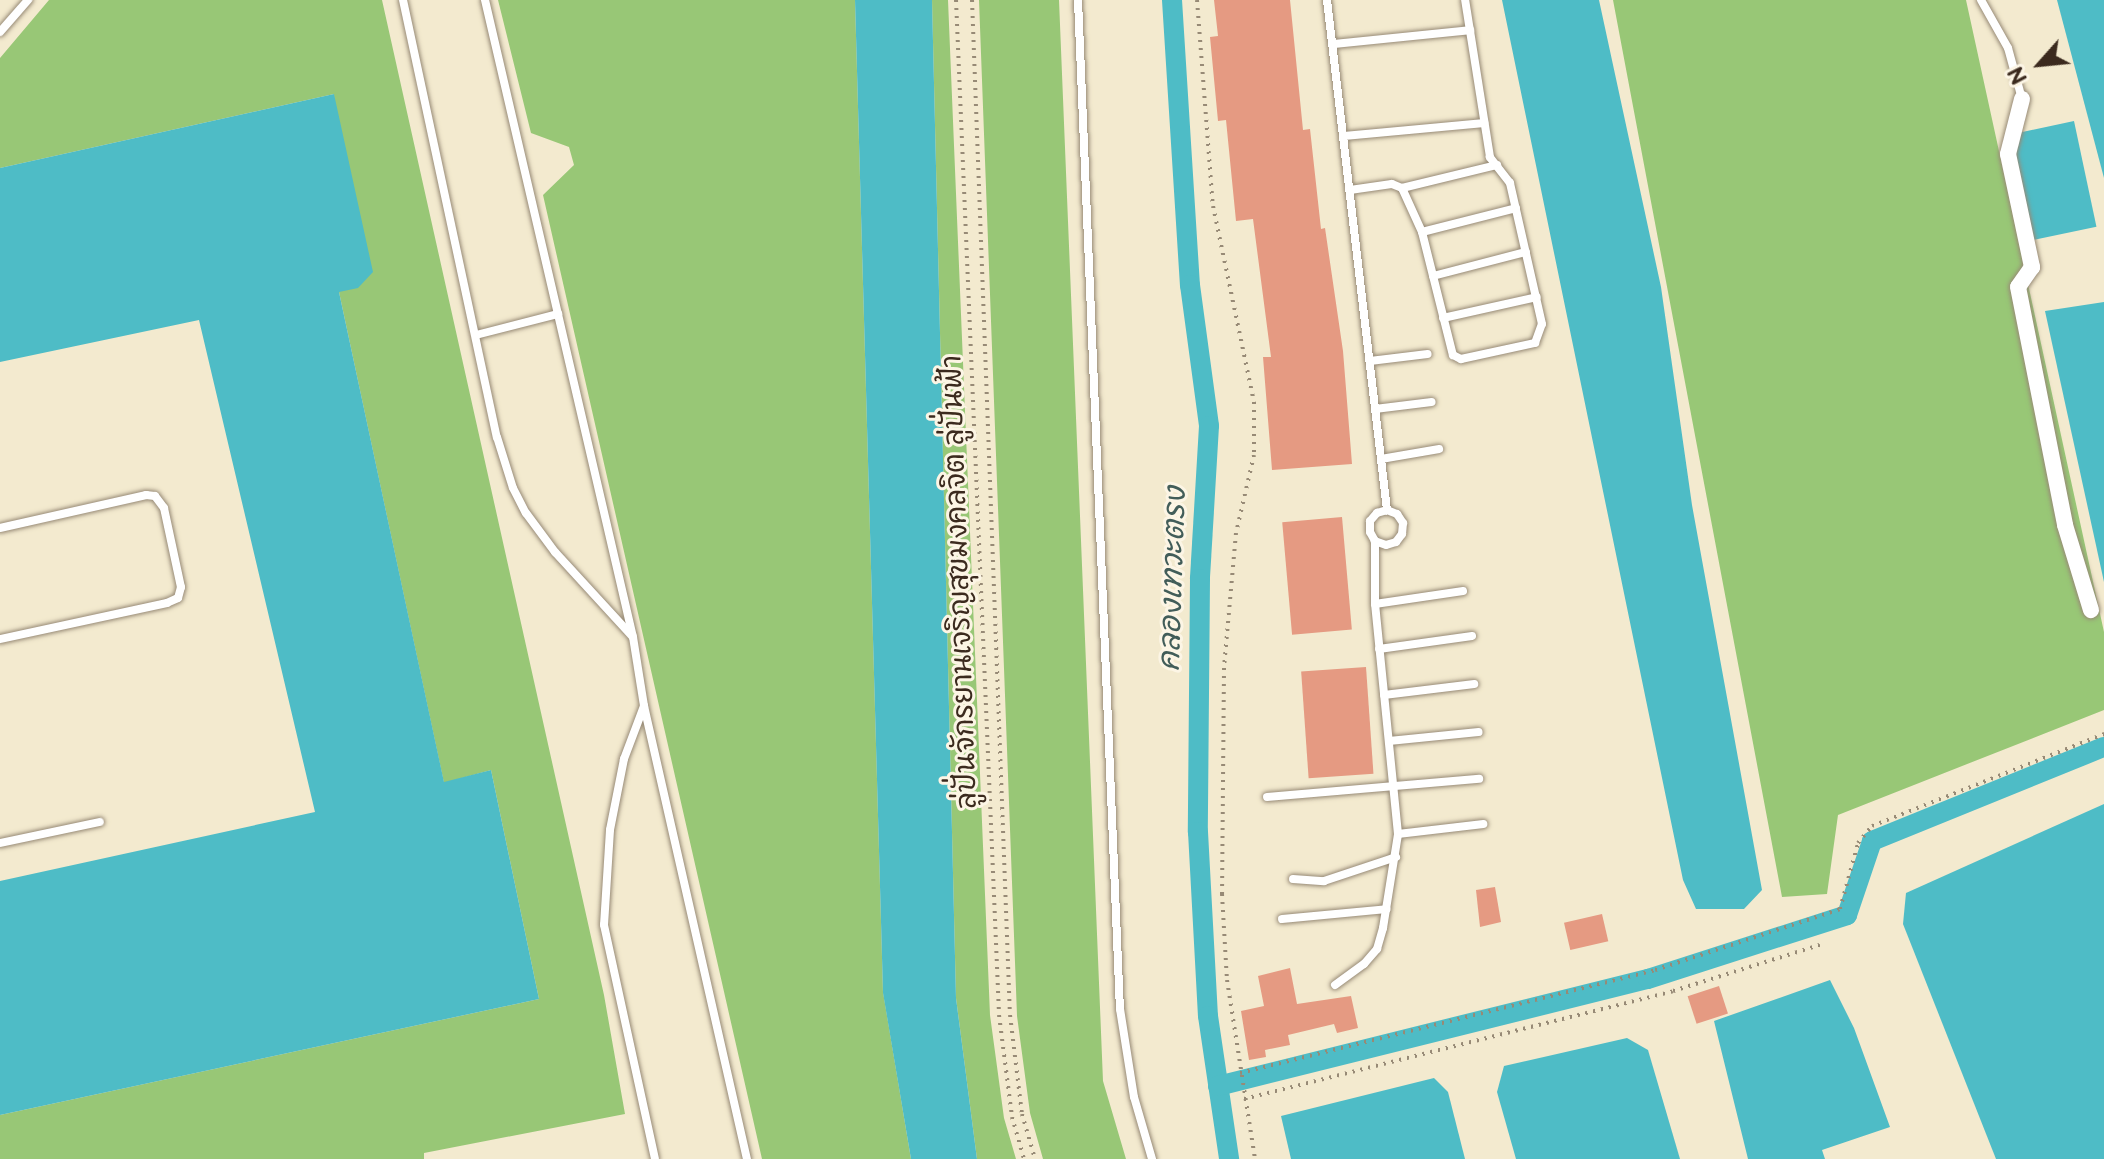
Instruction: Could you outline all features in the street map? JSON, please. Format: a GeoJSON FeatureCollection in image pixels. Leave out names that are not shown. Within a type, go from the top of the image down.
{"type":"FeatureCollection","features":[{"type":"Feature","properties":{"kind":"street"},"geometry":{"type":"LineString","coordinates":[[2022,99],[2008,154],[2032,267],[2018,287],[2065,525],[2091,610]]}},
{"type":"Feature","properties":{"kind":"lane"},"geometry":{"type":"LineString","coordinates":[[0,32],[28,0]]}},
{"type":"Feature","properties":{"kind":"lane"},"geometry":{"type":"LineString","coordinates":[[403,0],[497,437],[513,488],[526,513],[555,552],[633,637]]}},
{"type":"Feature","properties":{"kind":"lane"},"geometry":{"type":"LineString","coordinates":[[485,0],[633,637],[644,706],[747,1159]]}},
{"type":"Feature","properties":{"kind":"lane"},"geometry":{"type":"LineString","coordinates":[[1078,0],[1120,1009],[1134,1097],[1152,1159]]}},
{"type":"Feature","properties":{"kind":"lane"},"geometry":{"type":"LineString","coordinates":[[1327,0],[1387,510]]}},
{"type":"Feature","properties":{"kind":"lane"},"geometry":{"type":"LineString","coordinates":[[1402,188],[1422,232],[1453,355],[1461,359],[1535,343],[1542,324],[1537,297],[1510,183],[1490,157],[1465,0]]}},
{"type":"Feature","properties":{"kind":"lane"},"geometry":{"type":"LineString","coordinates":[[1981,0],[2008,48],[2022,99]]}},
{"type":"Feature","properties":{"kind":"lane"},"geometry":{"type":"LineString","coordinates":[[1333,44],[1470,30]]}},
{"type":"Feature","properties":{"kind":"lane"},"geometry":{"type":"LineString","coordinates":[[1344,136],[1484,123]]}},
{"type":"Feature","properties":{"kind":"lane"},"geometry":{"type":"LineString","coordinates":[[1350,190],[1392,184],[1402,188],[1497,165]]}},
{"type":"Feature","properties":{"kind":"lane"},"geometry":{"type":"LineString","coordinates":[[1422,232],[1516,208]]}},
{"type":"Feature","properties":{"kind":"lane"},"geometry":{"type":"LineString","coordinates":[[1433,276],[1526,252]]}},
{"type":"Feature","properties":{"kind":"lane"},"geometry":{"type":"LineString","coordinates":[[1443,318],[1537,297]]}},
{"type":"Feature","properties":{"kind":"lane"},"geometry":{"type":"LineString","coordinates":[[476,335],[558,314]]}},
{"type":"Feature","properties":{"kind":"lane"},"geometry":{"type":"LineString","coordinates":[[1370,361],[1428,354]]}},
{"type":"Feature","properties":{"kind":"lane"},"geometry":{"type":"LineString","coordinates":[[1375,409],[1432,402]]}},
{"type":"Feature","properties":{"kind":"lane"},"geometry":{"type":"LineString","coordinates":[[1381,459],[1439,449]]}},
{"type":"Feature","properties":{"kind":"lane"},"geometry":{"type":"LineString","coordinates":[[0,528],[146,495],[155,496],[164,508],[181,587],[178,598],[167,603],[0,639]]}},
{"type":"Feature","properties":{"kind":"lane"},"geometry":{"type":"LineString","coordinates":[[1335,985],[1364,964],[1377,949],[1396,857],[1398,834],[1375,604],[1375,541],[1370,532],[1370,521],[1377,513],[1387,510],[1397,514],[1403,523],[1402,534],[1396,542],[1386,545],[1375,541]]}},
{"type":"Feature","properties":{"kind":"lane"},"geometry":{"type":"LineString","coordinates":[[1375,604],[1463,591]]}},
{"type":"Feature","properties":{"kind":"lane"},"geometry":{"type":"LineString","coordinates":[[1379,649],[1472,636]]}},
{"type":"Feature","properties":{"kind":"lane"},"geometry":{"type":"LineString","coordinates":[[1384,695],[1474,684]]}},
{"type":"Feature","properties":{"kind":"lane"},"geometry":{"type":"LineString","coordinates":[[644,706],[624,759],[610,830],[604,925],[655,1159]]}},
{"type":"Feature","properties":{"kind":"lane"},"geometry":{"type":"LineString","coordinates":[[1389,741],[1479,732]]}},
{"type":"Feature","properties":{"kind":"lane"},"geometry":{"type":"LineString","coordinates":[[1267,797],[1479,779]]}},
{"type":"Feature","properties":{"kind":"lane"},"geometry":{"type":"LineString","coordinates":[[0,843],[100,822]]}},
{"type":"Feature","properties":{"kind":"lane"},"geometry":{"type":"LineString","coordinates":[[1398,834],[1483,824]]}},
{"type":"Feature","properties":{"kind":"lane"},"geometry":{"type":"LineString","coordinates":[[1293,879],[1324,881],[1396,857]]}},
{"type":"Feature","properties":{"kind":"lane"},"geometry":{"type":"LineString","coordinates":[[1282,919],[1387,909]]}},
{"type":"Feature","properties":{"kind":"path","name":"ลู่ปั่นจักรยานเจริญสุขมงคลจิต ลู่ปั่นฟ้า"},"geometry":{"type":"LineString","coordinates":[[956,0],[999,1015],[1012,1117],[1024,1159]]}},
{"type":"Feature","properties":{"kind":"path"},"geometry":{"type":"LineString","coordinates":[[972,0],[1010,1000],[1022,1114],[1035,1159]]}},
{"type":"Feature","properties":{"kind":"path"},"geometry":{"type":"LineString","coordinates":[[1197,0],[1213,206],[1254,402],[1254,455],[1236,533],[1224,668],[1222,894],[1227,980],[1255,1159]]}},
{"type":"Feature","properties":{"kind":"path"},"geometry":{"type":"LineString","coordinates":[[1240,1073],[1655,970],[1840,909],[1858,843],[1872,826],[2104,734]]}},
{"type":"Feature","properties":{"kind":"path"},"geometry":{"type":"LineString","coordinates":[[1244,1099],[1673,991],[1820,945]]}},
{"type":"Feature","properties":{"kind":"green space"},"geometry":{"type":"Polygon","coordinates":[[[49,0],[382,0],[604,995],[625,1114],[424,1153],[424,1159],[0,1159],[0,1115],[539,999],[491,770],[444,783],[339,292],[334,94],[0,168],[0,58],[49,0]]]}},
{"type":"Feature","properties":{"kind":"green space"},"geometry":{"type":"Polygon","coordinates":[[[498,0],[855,0],[883,992],[911,1159],[762,1159],[543,195],[574,165],[569,147],[531,133],[498,0]]]}},
{"type":"Feature","properties":{"kind":"green space"},"geometry":{"type":"Polygon","coordinates":[[[932,0],[948,0],[990,1015],[1004,1118],[1016,1159],[977,1159],[956,998],[932,0]]]}},
{"type":"Feature","properties":{"kind":"green space"},"geometry":{"type":"Polygon","coordinates":[[[979,0],[1059,0],[1103,1081],[1126,1159],[1043,1159],[1030,1113],[1017,1016],[979,0]]]}},
{"type":"Feature","properties":{"kind":"green space"},"geometry":{"type":"Polygon","coordinates":[[[1613,0],[1966,0],[2104,632],[2104,710],[1838,815],[1827,894],[1782,897],[1613,0]]]}},
{"type":"Feature","properties":{"kind":"water"},"geometry":{"type":"Polygon","coordinates":[[[855,0],[932,0],[956,998],[977,1159],[911,1159],[883,993],[855,0]]]}},
{"type":"Feature","properties":{"kind":"water"},"geometry":{"type":"Polygon","coordinates":[[[1502,0],[1599,0],[1661,287],[1692,505],[1762,890],[1744,909],[1696,909],[1683,880],[1502,0]]]}},
{"type":"Feature","properties":{"kind":"water"},"geometry":{"type":"Polygon","coordinates":[[[2057,0],[2104,0],[2104,178],[2057,0]]]}},
{"type":"Feature","properties":{"kind":"water"},"geometry":{"type":"Polygon","coordinates":[[[334,94],[373,272],[358,288],[339,292],[444,782],[491,770],[539,999],[0,1115],[0,881],[315,812],[199,320],[0,362],[0,168],[334,94]]]}},
{"type":"Feature","properties":{"kind":"water"},"geometry":{"type":"Polygon","coordinates":[[[2074,121],[2096,227],[2032,240],[2009,135],[2074,121]]]}},
{"type":"Feature","properties":{"kind":"water"},"geometry":{"type":"Polygon","coordinates":[[[2104,302],[2104,582],[2045,311],[2104,302]]]}},
{"type":"Feature","properties":{"kind":"water"},"geometry":{"type":"Polygon","coordinates":[[[2104,804],[2104,1159],[1996,1159],[1903,924],[1906,893],[2104,804]]]}},
{"type":"Feature","properties":{"kind":"water"},"geometry":{"type":"Polygon","coordinates":[[[1830,980],[1854,1028],[1890,1127],[1822,1150],[1825,1159],[1748,1159],[1714,1021],[1830,980]]]}},
{"type":"Feature","properties":{"kind":"water"},"geometry":{"type":"Polygon","coordinates":[[[1627,1038],[1648,1050],[1680,1159],[1516,1159],[1497,1092],[1504,1066],[1627,1038]]]}},
{"type":"Feature","properties":{"kind":"water"},"geometry":{"type":"Polygon","coordinates":[[[1434,1078],[1448,1092],[1465,1159],[1291,1159],[1281,1116],[1434,1078]]]}},
{"type":"Feature","properties":{"kind":"building"},"geometry":{"type":"Polygon","coordinates":[[[1214,0],[1290,0],[1303,130],[1310,129],[1321,229],[1325,228],[1343,351],[1352,464],[1272,470],[1263,357],[1271,357],[1253,219],[1236,221],[1226,120],[1218,121],[1210,37],[1218,36],[1214,0]]]}},
{"type":"Feature","properties":{"kind":"building"},"geometry":{"type":"Polygon","coordinates":[[[1342,517],[1352,630],[1292,635],[1282,522],[1342,517]]]}},
{"type":"Feature","properties":{"kind":"building"},"geometry":{"type":"Polygon","coordinates":[[[1366,667],[1373,774],[1309,778],[1301,672],[1366,667]]]}},
{"type":"Feature","properties":{"kind":"building"},"geometry":{"type":"Polygon","coordinates":[[[1495,887],[1501,922],[1480,927],[1476,890],[1495,887]]]}},
{"type":"Feature","properties":{"kind":"building"},"geometry":{"type":"Polygon","coordinates":[[[1602,914],[1608,941],[1570,950],[1564,923],[1602,914]]]}},
{"type":"Feature","properties":{"kind":"building"},"geometry":{"type":"Polygon","coordinates":[[[1290,968],[1297,1004],[1351,996],[1358,1028],[1337,1033],[1334,1024],[1288,1035],[1290,1045],[1265,1050],[1266,1057],[1249,1060],[1241,1011],[1264,1006],[1258,976],[1290,968]]]}},
{"type":"Feature","properties":{"kind":"building"},"geometry":{"type":"Polygon","coordinates":[[[1719,986],[1728,1014],[1697,1024],[1688,996],[1719,986]]]}},
{"type":"Feature","properties":{"kind":"waterway","name":"คลองเทวะตรง"},"geometry":{"type":"LineString","coordinates":[[1172,0],[1190,285],[1209,426],[1200,579],[1198,832],[1208,1016],[1229,1159]]}},
{"type":"Feature","properties":{"kind":"waterway"},"geometry":{"type":"LineString","coordinates":[[1218,1086],[1648,979],[1847,915],[1872,841],[2104,747]]}}]}
